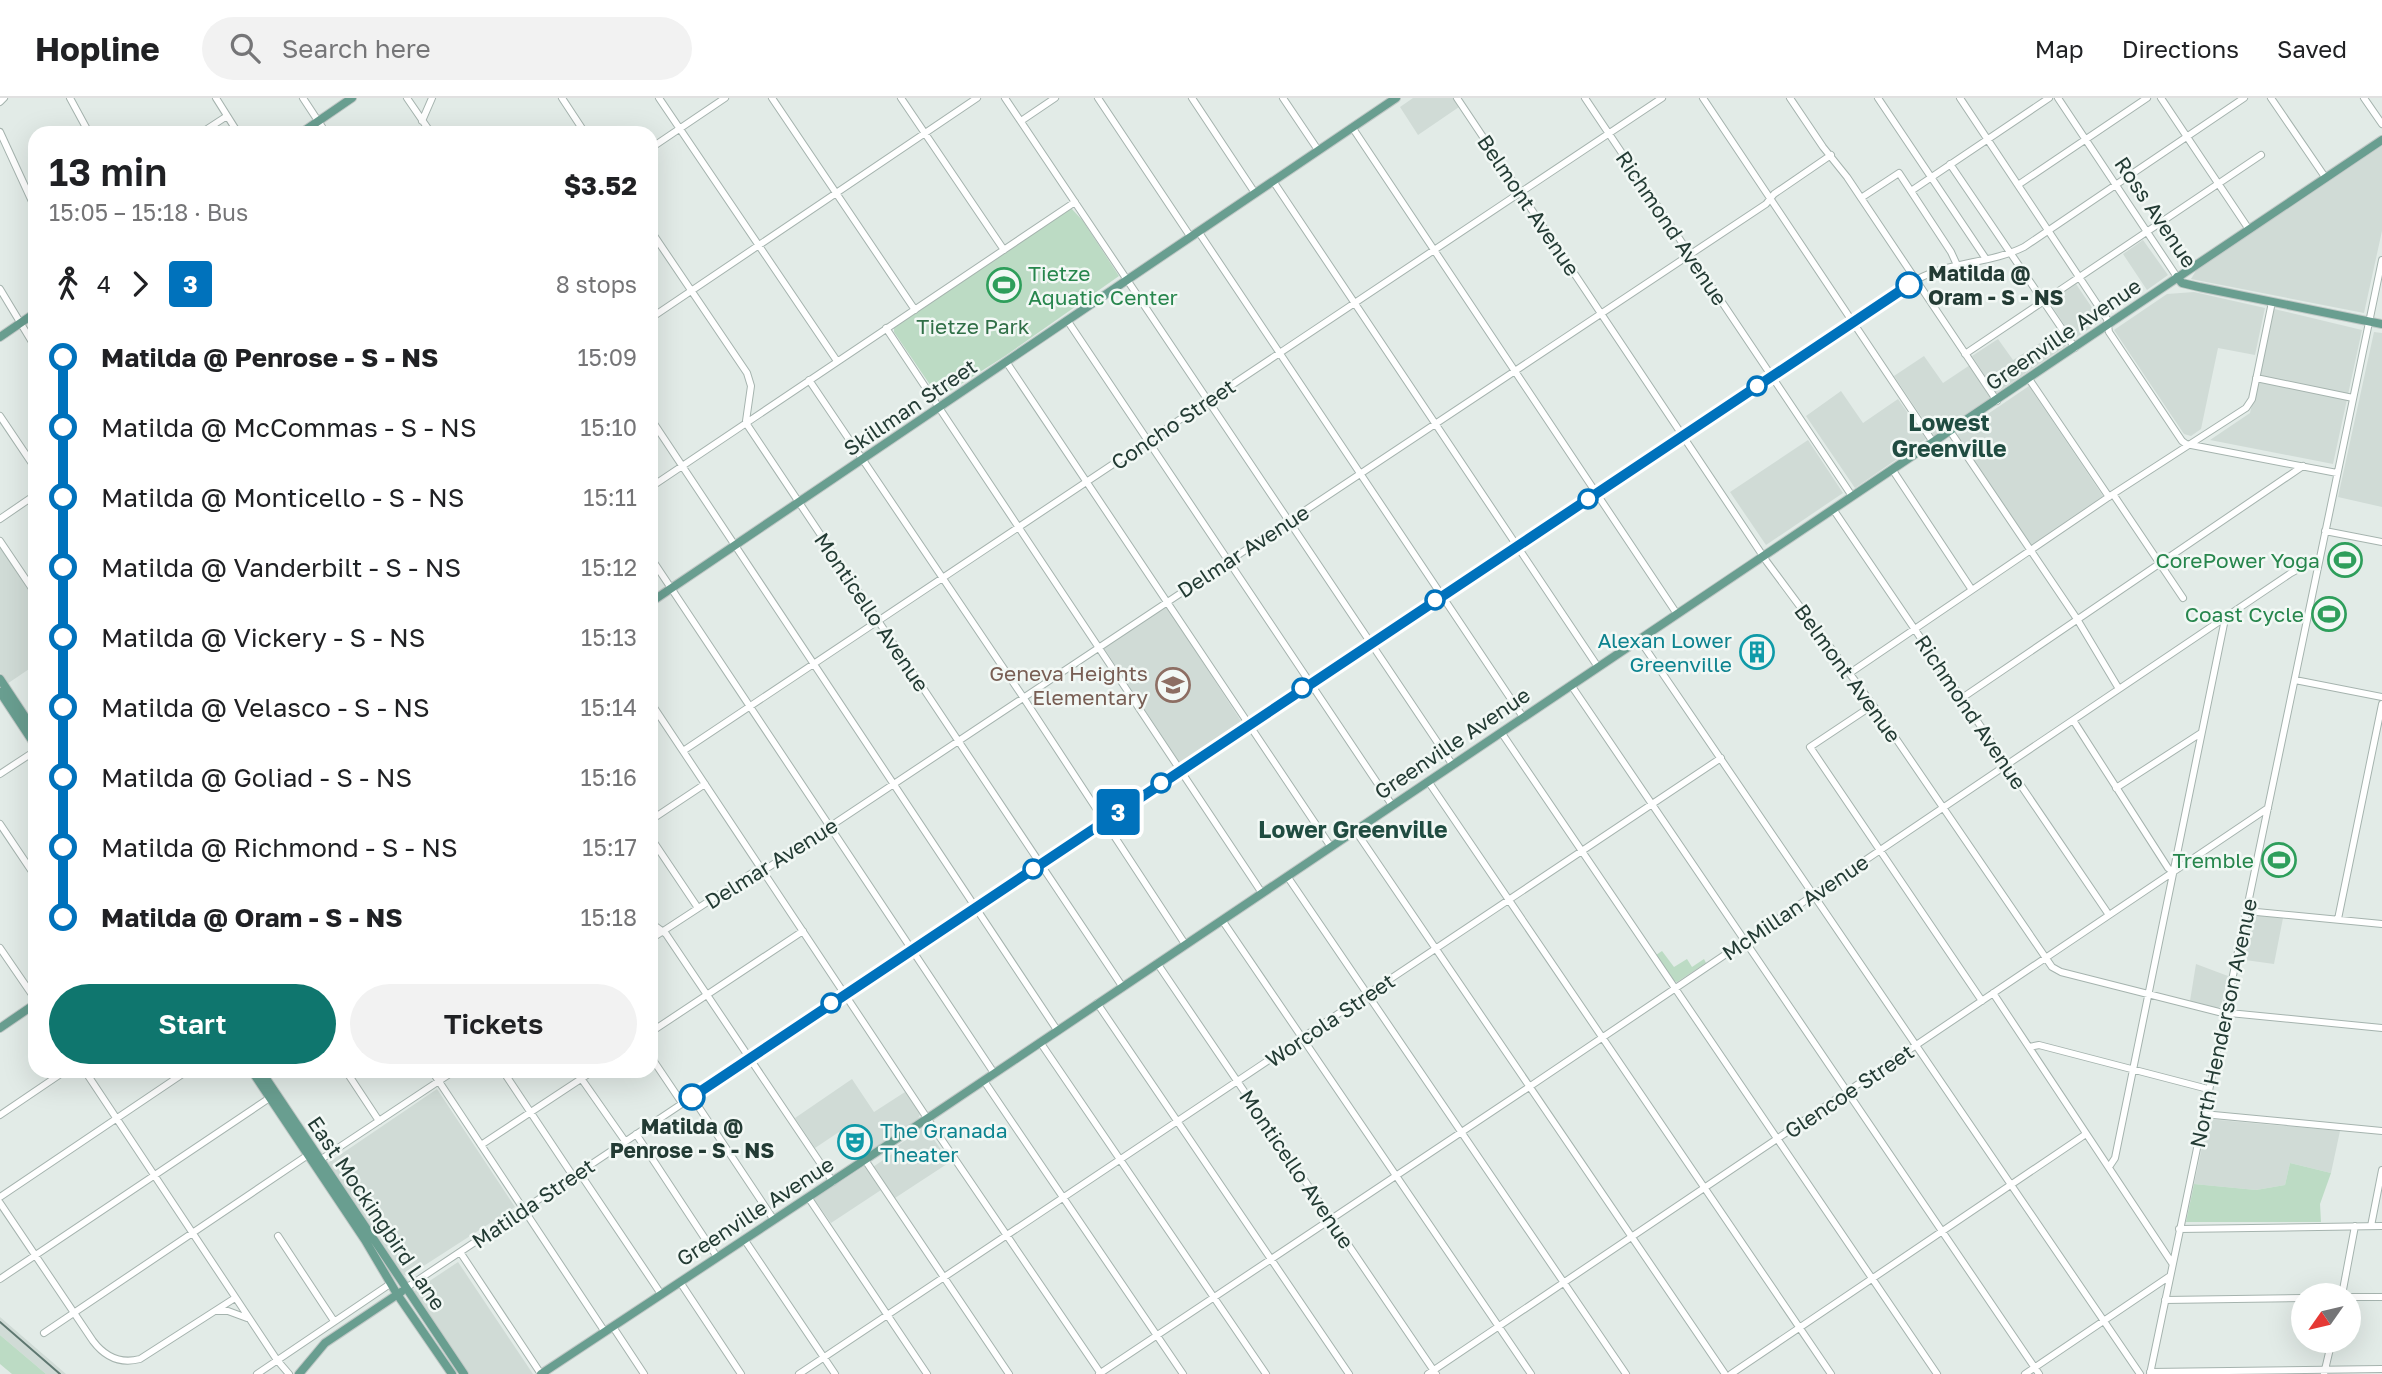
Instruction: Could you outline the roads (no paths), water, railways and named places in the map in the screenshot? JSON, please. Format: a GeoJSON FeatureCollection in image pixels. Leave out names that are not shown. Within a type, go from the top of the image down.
{"type":"FeatureCollection","features":[{"type":"Feature","properties":{"kind":"main road"},"geometry":{"type":"LineString","coordinates":[[311,126],[352,98]]}},
{"type":"Feature","properties":{"kind":"main road","name":"Skillman Street"},"geometry":{"type":"LineString","coordinates":[[658,598],[1396,98]]}},
{"type":"Feature","properties":{"kind":"main road","name":"Greenville Avenue"},"geometry":{"type":"LineString","coordinates":[[546,1373],[717,1256],[928,1119],[2382,140]]}},
{"type":"Feature","properties":{"kind":"main road","name":"Ross Avenue"},"geometry":{"type":"LineString","coordinates":[[2177,277],[2182,283],[2382,324]]}},
{"type":"Feature","properties":{"kind":"main road"},"geometry":{"type":"LineString","coordinates":[[0,337],[28,318]]}},
{"type":"Feature","properties":{"kind":"main road"},"geometry":{"type":"LineString","coordinates":[[0,680],[28,722]]}},
{"type":"Feature","properties":{"kind":"main road"},"geometry":{"type":"LineString","coordinates":[[0,692],[28,734]]}},
{"type":"Feature","properties":{"kind":"main road"},"geometry":{"type":"LineString","coordinates":[[0,1028],[28,1007]]}},
{"type":"Feature","properties":{"kind":"main road","name":"East Mockingbird Lane"},"geometry":{"type":"LineString","coordinates":[[265,1078],[308,1155],[452,1374]]}},
{"type":"Feature","properties":{"kind":"main road","name":"East Mockingbird Lane"},"geometry":{"type":"LineString","coordinates":[[273,1096],[320,1160],[464,1374]]}},
{"type":"Feature","properties":{"kind":"main road"},"geometry":{"type":"LineString","coordinates":[[299,1374],[325,1343],[406,1288]]}},
{"type":"Feature","properties":{"kind":"street"},"geometry":{"type":"LineString","coordinates":[[0,102],[4,98]]}},
{"type":"Feature","properties":{"kind":"street"},"geometry":{"type":"LineString","coordinates":[[71,98],[85,126]]}},
{"type":"Feature","properties":{"kind":"street"},"geometry":{"type":"LineString","coordinates":[[216,98],[234,126]]}},
{"type":"Feature","properties":{"kind":"street"},"geometry":{"type":"LineString","coordinates":[[303,98],[321,126]]}},
{"type":"Feature","properties":{"kind":"street"},"geometry":{"type":"LineString","coordinates":[[407,98],[425,126]]}},
{"type":"Feature","properties":{"kind":"street"},"geometry":{"type":"LineString","coordinates":[[422,121],[432,98]]}},
{"type":"Feature","properties":{"kind":"street"},"geometry":{"type":"LineString","coordinates":[[562,98],[580,126]]}},
{"type":"Feature","properties":{"kind":"street"},"geometry":{"type":"LineString","coordinates":[[659,98],[837,361]]}},
{"type":"Feature","properties":{"kind":"street"},"geometry":{"type":"LineString","coordinates":[[658,143],[725,98]]}},
{"type":"Feature","properties":{"kind":"street"},"geometry":{"type":"LineString","coordinates":[[772,98],[915,310]]}},
{"type":"Feature","properties":{"kind":"street"},"geometry":{"type":"LineString","coordinates":[[901,98],[1004,250]]}},
{"type":"Feature","properties":{"kind":"street"},"geometry":{"type":"LineString","coordinates":[[658,313],[977,98]]}},
{"type":"Feature","properties":{"kind":"street"},"geometry":{"type":"LineString","coordinates":[[1005,98],[1452,764]]}},
{"type":"Feature","properties":{"kind":"street"},"geometry":{"type":"LineString","coordinates":[[1021,121],[1055,98]]}},
{"type":"Feature","properties":{"kind":"street"},"geometry":{"type":"LineString","coordinates":[[1098,98],[1279,353],[1523,717]]}},
{"type":"Feature","properties":{"kind":"street"},"geometry":{"type":"LineString","coordinates":[[1192,98],[1255,192]]}},
{"type":"Feature","properties":{"kind":"street"},"geometry":{"type":"LineString","coordinates":[[1283,98],[1318,150]]}},
{"type":"Feature","properties":{"kind":"street"},"geometry":{"type":"LineString","coordinates":[[1378,98],[1383,106]]}},
{"type":"Feature","properties":{"kind":"street","name":"Belmont Avenue"},"geometry":{"type":"LineString","coordinates":[[1457,98],[1764,556],[1874,705],[2045,958],[2056,970],[2225,1012],[2382,1028]]}},
{"type":"Feature","properties":{"kind":"street","name":"Richmond Avenue"},"geometry":{"type":"LineString","coordinates":[[1586,98],[1852,496]]}},
{"type":"Feature","properties":{"kind":"street","name":"Concho Street"},"geometry":{"type":"LineString","coordinates":[[683,751],[1662,98]]}},
{"type":"Feature","properties":{"kind":"street"},"geometry":{"type":"LineString","coordinates":[[1703,98],[1933,442]]}},
{"type":"Feature","properties":{"kind":"street"},"geometry":{"type":"LineString","coordinates":[[1790,98],[1861,198],[1997,401]]}},
{"type":"Feature","properties":{"kind":"street"},"geometry":{"type":"LineString","coordinates":[[1878,98],[1986,259]]}},
{"type":"Feature","properties":{"kind":"street"},"geometry":{"type":"LineString","coordinates":[[1960,98],[2107,319],[2109,332],[2182,441],[2337,473]]}},
{"type":"Feature","properties":{"kind":"street"},"geometry":{"type":"LineString","coordinates":[[1911,191],[2049,98]]}},
{"type":"Feature","properties":{"kind":"street","name":"Ross Avenue"},"geometry":{"type":"LineString","coordinates":[[2057,98],[2177,277]]}},
{"type":"Feature","properties":{"kind":"street"},"geometry":{"type":"LineString","coordinates":[[2018,185],[2147,98]]}},
{"type":"Feature","properties":{"kind":"street"},"geometry":{"type":"LineString","coordinates":[[2161,98],[2248,229]]}},
{"type":"Feature","properties":{"kind":"street","name":"Matilda Street"},"geometry":{"type":"LineString","coordinates":[[406,1288],[1916,280],[1935,270],[2011,253],[2049,232],[2244,98]]}},
{"type":"Feature","properties":{"kind":"street"},"geometry":{"type":"LineString","coordinates":[[2271,98],[2325,177]]}},
{"type":"Feature","properties":{"kind":"street"},"geometry":{"type":"LineString","coordinates":[[2364,98],[2382,124]]}},
{"type":"Feature","properties":{"kind":"street"},"geometry":{"type":"LineString","coordinates":[[212,126],[228,116]]}},
{"type":"Feature","properties":{"kind":"street"},"geometry":{"type":"LineString","coordinates":[[1352,127],[1595,494],[1678,614]]}},
{"type":"Feature","properties":{"kind":"street"},"geometry":{"type":"LineString","coordinates":[[0,132],[28,193]]}},
{"type":"Feature","properties":{"kind":"street","name":"Delmar Avenue"},"geometry":{"type":"LineString","coordinates":[[658,934],[755,871],[769,867],[1098,646],[1360,475],[1766,204],[1770,198],[1831,155]]}},
{"type":"Feature","properties":{"kind":"street"},"geometry":{"type":"LineString","coordinates":[[1965,354],[2261,155]]}},
{"type":"Feature","properties":{"kind":"street"},"geometry":{"type":"LineString","coordinates":[[1950,164],[2075,348]]}},
{"type":"Feature","properties":{"kind":"street"},"geometry":{"type":"LineString","coordinates":[[1861,198],[1899,173],[1958,265]]}},
{"type":"Feature","properties":{"kind":"street"},"geometry":{"type":"LineString","coordinates":[[1273,181],[1598,667]]}},
{"type":"Feature","properties":{"kind":"street"},"geometry":{"type":"LineString","coordinates":[[658,482],[1075,202]]}},
{"type":"Feature","properties":{"kind":"street"},"geometry":{"type":"LineString","coordinates":[[658,242],[747,373],[751,386],[746,421]]}},
{"type":"Feature","properties":{"kind":"street","name":"North Henderson Avenue"},"geometry":{"type":"LineString","coordinates":[[2150,1373],[2382,260]]}},
{"type":"Feature","properties":{"kind":"street"},"geometry":{"type":"LineString","coordinates":[[0,289],[28,337]]}},
{"type":"Feature","properties":{"kind":"street"},"geometry":{"type":"LineString","coordinates":[[1850,673],[2246,408],[2252,399],[2272,302]]}},
{"type":"Feature","properties":{"kind":"street"},"geometry":{"type":"LineString","coordinates":[[1067,320],[1392,805]]}},
{"type":"Feature","properties":{"kind":"street"},"geometry":{"type":"LineString","coordinates":[[886,328],[1262,893]]}},
{"type":"Feature","properties":{"kind":"street"},"geometry":{"type":"LineString","coordinates":[[1007,363],[1331,847]]}},
{"type":"Feature","properties":{"kind":"street"},"geometry":{"type":"LineString","coordinates":[[2256,378],[2353,398]]}},
{"type":"Feature","properties":{"kind":"street"},"geometry":{"type":"LineString","coordinates":[[2029,379],[2183,598]]}},
{"type":"Feature","properties":{"kind":"street"},"geometry":{"type":"LineString","coordinates":[[809,380],[1023,697],[1185,944]]}},
{"type":"Feature","properties":{"kind":"street"},"geometry":{"type":"LineString","coordinates":[[0,416],[28,458]]}},
{"type":"Feature","properties":{"kind":"street","name":"Monticello Avenue"},"geometry":{"type":"LineString","coordinates":[[746,421],[1122,986]]}},
{"type":"Feature","properties":{"kind":"street"},"geometry":{"type":"LineString","coordinates":[[658,429],[1057,1030]]}},
{"type":"Feature","properties":{"kind":"street"},"geometry":{"type":"LineString","coordinates":[[1950,431],[2077,619],[2119,689]]}},
{"type":"Feature","properties":{"kind":"street"},"geometry":{"type":"LineString","coordinates":[[1962,698],[2303,466]]}},
{"type":"Feature","properties":{"kind":"street"},"geometry":{"type":"LineString","coordinates":[[1892,469],[1972,590]]}},
{"type":"Feature","properties":{"kind":"street"},"geometry":{"type":"LineString","coordinates":[[0,519],[28,500]]}},
{"type":"Feature","properties":{"kind":"street","name":"Richmond Avenue"},"geometry":{"type":"LineString","coordinates":[[1833,509],[2109,915]]}},
{"type":"Feature","properties":{"kind":"street"},"geometry":{"type":"LineString","coordinates":[[2326,531],[2382,542]]}},
{"type":"Feature","properties":{"kind":"street"},"geometry":{"type":"LineString","coordinates":[[0,541],[28,583]]}},
{"type":"Feature","properties":{"kind":"street","name":"McMillan Avenue"},"geometry":{"type":"LineString","coordinates":[[1101,1374],[2319,557]]}},
{"type":"Feature","properties":{"kind":"street"},"geometry":{"type":"LineString","coordinates":[[658,568],[994,1073]]}},
{"type":"Feature","properties":{"kind":"street"},"geometry":{"type":"LineString","coordinates":[[2109,1167],[2115,1158],[2150,995],[2225,619]]}},
{"type":"Feature","properties":{"kind":"street"},"geometry":{"type":"LineString","coordinates":[[1639,639],[2140,1374]]}},
{"type":"Feature","properties":{"kind":"street"},"geometry":{"type":"LineString","coordinates":[[2295,680],[2382,697]]}},
{"type":"Feature","properties":{"kind":"street"},"geometry":{"type":"LineString","coordinates":[[1571,685],[2037,1371]]}},
{"type":"Feature","properties":{"kind":"street"},"geometry":{"type":"LineString","coordinates":[[2338,919],[2382,704]]}},
{"type":"Feature","properties":{"kind":"street"},"geometry":{"type":"LineString","coordinates":[[1874,705],[1810,747],[1982,1001]]}},
{"type":"Feature","properties":{"kind":"street"},"geometry":{"type":"LineString","coordinates":[[658,714],[1101,1374]]}},
{"type":"Feature","properties":{"kind":"street"},"geometry":{"type":"LineString","coordinates":[[2073,720],[2173,872]]}},
{"type":"Feature","properties":{"kind":"street"},"geometry":{"type":"LineString","coordinates":[[1501,732],[1937,1374]]}},
{"type":"Feature","properties":{"kind":"street"},"geometry":{"type":"LineString","coordinates":[[2116,788],[2201,733]]}},
{"type":"Feature","properties":{"kind":"street"},"geometry":{"type":"LineString","coordinates":[[0,774],[28,756]]}},
{"type":"Feature","properties":{"kind":"street","name":"Worcola Street"},"geometry":{"type":"LineString","coordinates":[[799,1374],[1721,758]]}},
{"type":"Feature","properties":{"kind":"street"},"geometry":{"type":"LineString","coordinates":[[1427,781],[1831,1374]]}},
{"type":"Feature","properties":{"kind":"street"},"geometry":{"type":"LineString","coordinates":[[658,815],[705,783]]}},
{"type":"Feature","properties":{"kind":"street","name":"Glencoe Street"},"geometry":{"type":"LineString","coordinates":[[1433,1373],[2268,808]]}},
{"type":"Feature","properties":{"kind":"street"},"geometry":{"type":"LineString","coordinates":[[0,824],[28,866]]}},
{"type":"Feature","properties":{"kind":"street"},"geometry":{"type":"LineString","coordinates":[[1355,830],[1725,1374]]}},
{"type":"Feature","properties":{"kind":"street"},"geometry":{"type":"LineString","coordinates":[[658,848],[698,908]]}},
{"type":"Feature","properties":{"kind":"street"},"geometry":{"type":"LineString","coordinates":[[1287,876],[1626,1374]]}},
{"type":"Feature","properties":{"kind":"street"},"geometry":{"type":"LineString","coordinates":[[2246,911],[2382,924]]}},
{"type":"Feature","properties":{"kind":"street"},"geometry":{"type":"LineString","coordinates":[[1222,920],[1531,1374]]}},
{"type":"Feature","properties":{"kind":"street"},"geometry":{"type":"LineString","coordinates":[[658,928],[663,931],[833,1182]]}},
{"type":"Feature","properties":{"kind":"street"},"geometry":{"type":"LineString","coordinates":[[658,1027],[803,931]]}},
{"type":"Feature","properties":{"kind":"street"},"geometry":{"type":"LineString","coordinates":[[0,948],[28,991]]}},
{"type":"Feature","properties":{"kind":"street","name":"Monticello Avenue"},"geometry":{"type":"LineString","coordinates":[[1157,963],[1433,1373]]}},
{"type":"Feature","properties":{"kind":"street"},"geometry":{"type":"LineString","coordinates":[[1993,993],[2172,1263]]}},
{"type":"Feature","properties":{"kind":"street"},"geometry":{"type":"LineString","coordinates":[[1097,1003],[1349,1374]]}},
{"type":"Feature","properties":{"kind":"street"},"geometry":{"type":"LineString","coordinates":[[1040,1042],[1266,1374]]}},
{"type":"Feature","properties":{"kind":"street"},"geometry":{"type":"LineString","coordinates":[[2029,1047],[2039,1045],[2208,1089]]}},
{"type":"Feature","properties":{"kind":"street"},"geometry":{"type":"LineString","coordinates":[[658,1067],[682,1103]]}},
{"type":"Feature","properties":{"kind":"street"},"geometry":{"type":"LineString","coordinates":[[0,1115],[55,1078]]}},
{"type":"Feature","properties":{"kind":"street"},"geometry":{"type":"LineString","coordinates":[[90,1078],[276,1360],[289,1374]]}},
{"type":"Feature","properties":{"kind":"street"},"geometry":{"type":"LineString","coordinates":[[0,1197],[177,1078]]}},
{"type":"Feature","properties":{"kind":"street"},"geometry":{"type":"LineString","coordinates":[[351,1078],[379,1121]]}},
{"type":"Feature","properties":{"kind":"street"},"geometry":{"type":"LineString","coordinates":[[437,1078],[523,1210],[644,1374]]}},
{"type":"Feature","properties":{"kind":"street"},"geometry":{"type":"LineString","coordinates":[[44,1333],[308,1155],[320,1160],[444,1078]]}},
{"type":"Feature","properties":{"kind":"street"},"geometry":{"type":"LineString","coordinates":[[508,1078],[661,1294]]}},
{"type":"Feature","properties":{"kind":"street"},"geometry":{"type":"LineString","coordinates":[[481,1145],[582,1079],[625,1142]]}},
{"type":"Feature","properties":{"kind":"street"},"geometry":{"type":"LineString","coordinates":[[984,1081],[1183,1374]]}},
{"type":"Feature","properties":{"kind":"street"},"geometry":{"type":"LineString","coordinates":[[0,1279],[273,1096]]}},
{"type":"Feature","properties":{"kind":"street"},"geometry":{"type":"LineString","coordinates":[[692,1097],[774,1220]]}},
{"type":"Feature","properties":{"kind":"street"},"geometry":{"type":"LineString","coordinates":[[2203,1114],[2382,1131]]}},
{"type":"Feature","properties":{"kind":"street"},"geometry":{"type":"LineString","coordinates":[[636,1134],[717,1256]]}},
{"type":"Feature","properties":{"kind":"street"},"geometry":{"type":"LineString","coordinates":[[1731,1374],[2086,1134]]}},
{"type":"Feature","properties":{"kind":"street"},"geometry":{"type":"LineString","coordinates":[[865,1160],[1009,1374]]}},
{"type":"Feature","properties":{"kind":"street"},"geometry":{"type":"LineString","coordinates":[[2371,1226],[2382,1170]]}},
{"type":"Feature","properties":{"kind":"street"},"geometry":{"type":"LineString","coordinates":[[808,1197],[927,1374]]}},
{"type":"Feature","properties":{"kind":"street"},"geometry":{"type":"LineString","coordinates":[[0,1203],[74,1313],[103,1352],[110,1357],[127,1361],[149,1354],[235,1298]]}},
{"type":"Feature","properties":{"kind":"street"},"geometry":{"type":"LineString","coordinates":[[2344,1283],[2355,1226]]}},
{"type":"Feature","properties":{"kind":"street"},"geometry":{"type":"LineString","coordinates":[[2179,1229],[2382,1226]]}},
{"type":"Feature","properties":{"kind":"street"},"geometry":{"type":"LineString","coordinates":[[278,1236],[334,1321]]}},
{"type":"Feature","properties":{"kind":"street"},"geometry":{"type":"LineString","coordinates":[[744,1239],[835,1374]]}},
{"type":"Feature","properties":{"kind":"street"},"geometry":{"type":"LineString","coordinates":[[460,1252],[546,1373]]}},
{"type":"Feature","properties":{"kind":"street"},"geometry":{"type":"LineString","coordinates":[[2025,1374],[2037,1371],[2170,1276]]}},
{"type":"Feature","properties":{"kind":"street"},"geometry":{"type":"LineString","coordinates":[[680,1282],[741,1374]]}},
{"type":"Feature","properties":{"kind":"street"},"geometry":{"type":"LineString","coordinates":[[257,1374],[390,1283]]}},
{"type":"Feature","properties":{"kind":"street"},"geometry":{"type":"LineString","coordinates":[[2361,1297],[2382,1297]]}},
{"type":"Feature","properties":{"kind":"street"},"geometry":{"type":"LineString","coordinates":[[2165,1300],[2291,1298]]}},
{"type":"Feature","properties":{"kind":"street"},"geometry":{"type":"LineString","coordinates":[[215,1311],[228,1311],[250,1319]]}},
{"type":"Feature","properties":{"kind":"street"},"geometry":{"type":"LineString","coordinates":[[2324,1372],[2329,1353]]}},
{"type":"Feature","properties":{"kind":"street"},"geometry":{"type":"LineString","coordinates":[[2150,1373],[2382,1369]]}},
{"type":"Feature","properties":{"kind":"tram line"},"geometry":{"type":"LineString","coordinates":[[0,1322],[60,1374]]}},
{"type":"Feature","properties":{"kind":"place","name":"Tietze Aquatic Center"},"geometry":{"type":"Point","coordinates":[1004,285]}},
{"type":"Feature","properties":{"kind":"place","name":"Matilda @ Oram - S - NS"},"geometry":{"type":"Point","coordinates":[1909,285]}},
{"type":"Feature","properties":{"kind":"place","name":"CorePower Yoga"},"geometry":{"type":"Point","coordinates":[2345,560]}},
{"type":"Feature","properties":{"kind":"place","name":"Coast Cycle"},"geometry":{"type":"Point","coordinates":[2329,614]}},
{"type":"Feature","properties":{"kind":"place","name":"Alexan Lower Greenville"},"geometry":{"type":"Point","coordinates":[1757,652]}},
{"type":"Feature","properties":{"kind":"place","name":"Geneva Heights Elementary"},"geometry":{"type":"Point","coordinates":[1173,685]}},
{"type":"Feature","properties":{"kind":"place","name":"Tremble"},"geometry":{"type":"Point","coordinates":[2279,860]}},
{"type":"Feature","properties":{"kind":"place","name":"Matilda @ Penrose - S - NS"},"geometry":{"type":"Point","coordinates":[692,1097]}},
{"type":"Feature","properties":{"kind":"place","name":"The Granada Theater"},"geometry":{"type":"Point","coordinates":[855,1142]}},
{"type":"Feature","properties":{"kind":"district","name":"Lowest Greenville"},"geometry":{"type":"Point","coordinates":[1949,435]}},
{"type":"Feature","properties":{"kind":"district","name":"Lower Greenville"},"geometry":{"type":"Point","coordinates":[1353,829]}},
{"type":"Feature","properties":{"kind":"park label","name":"Tietze Park"},"geometry":{"type":"Point","coordinates":[973,326]}}]}
